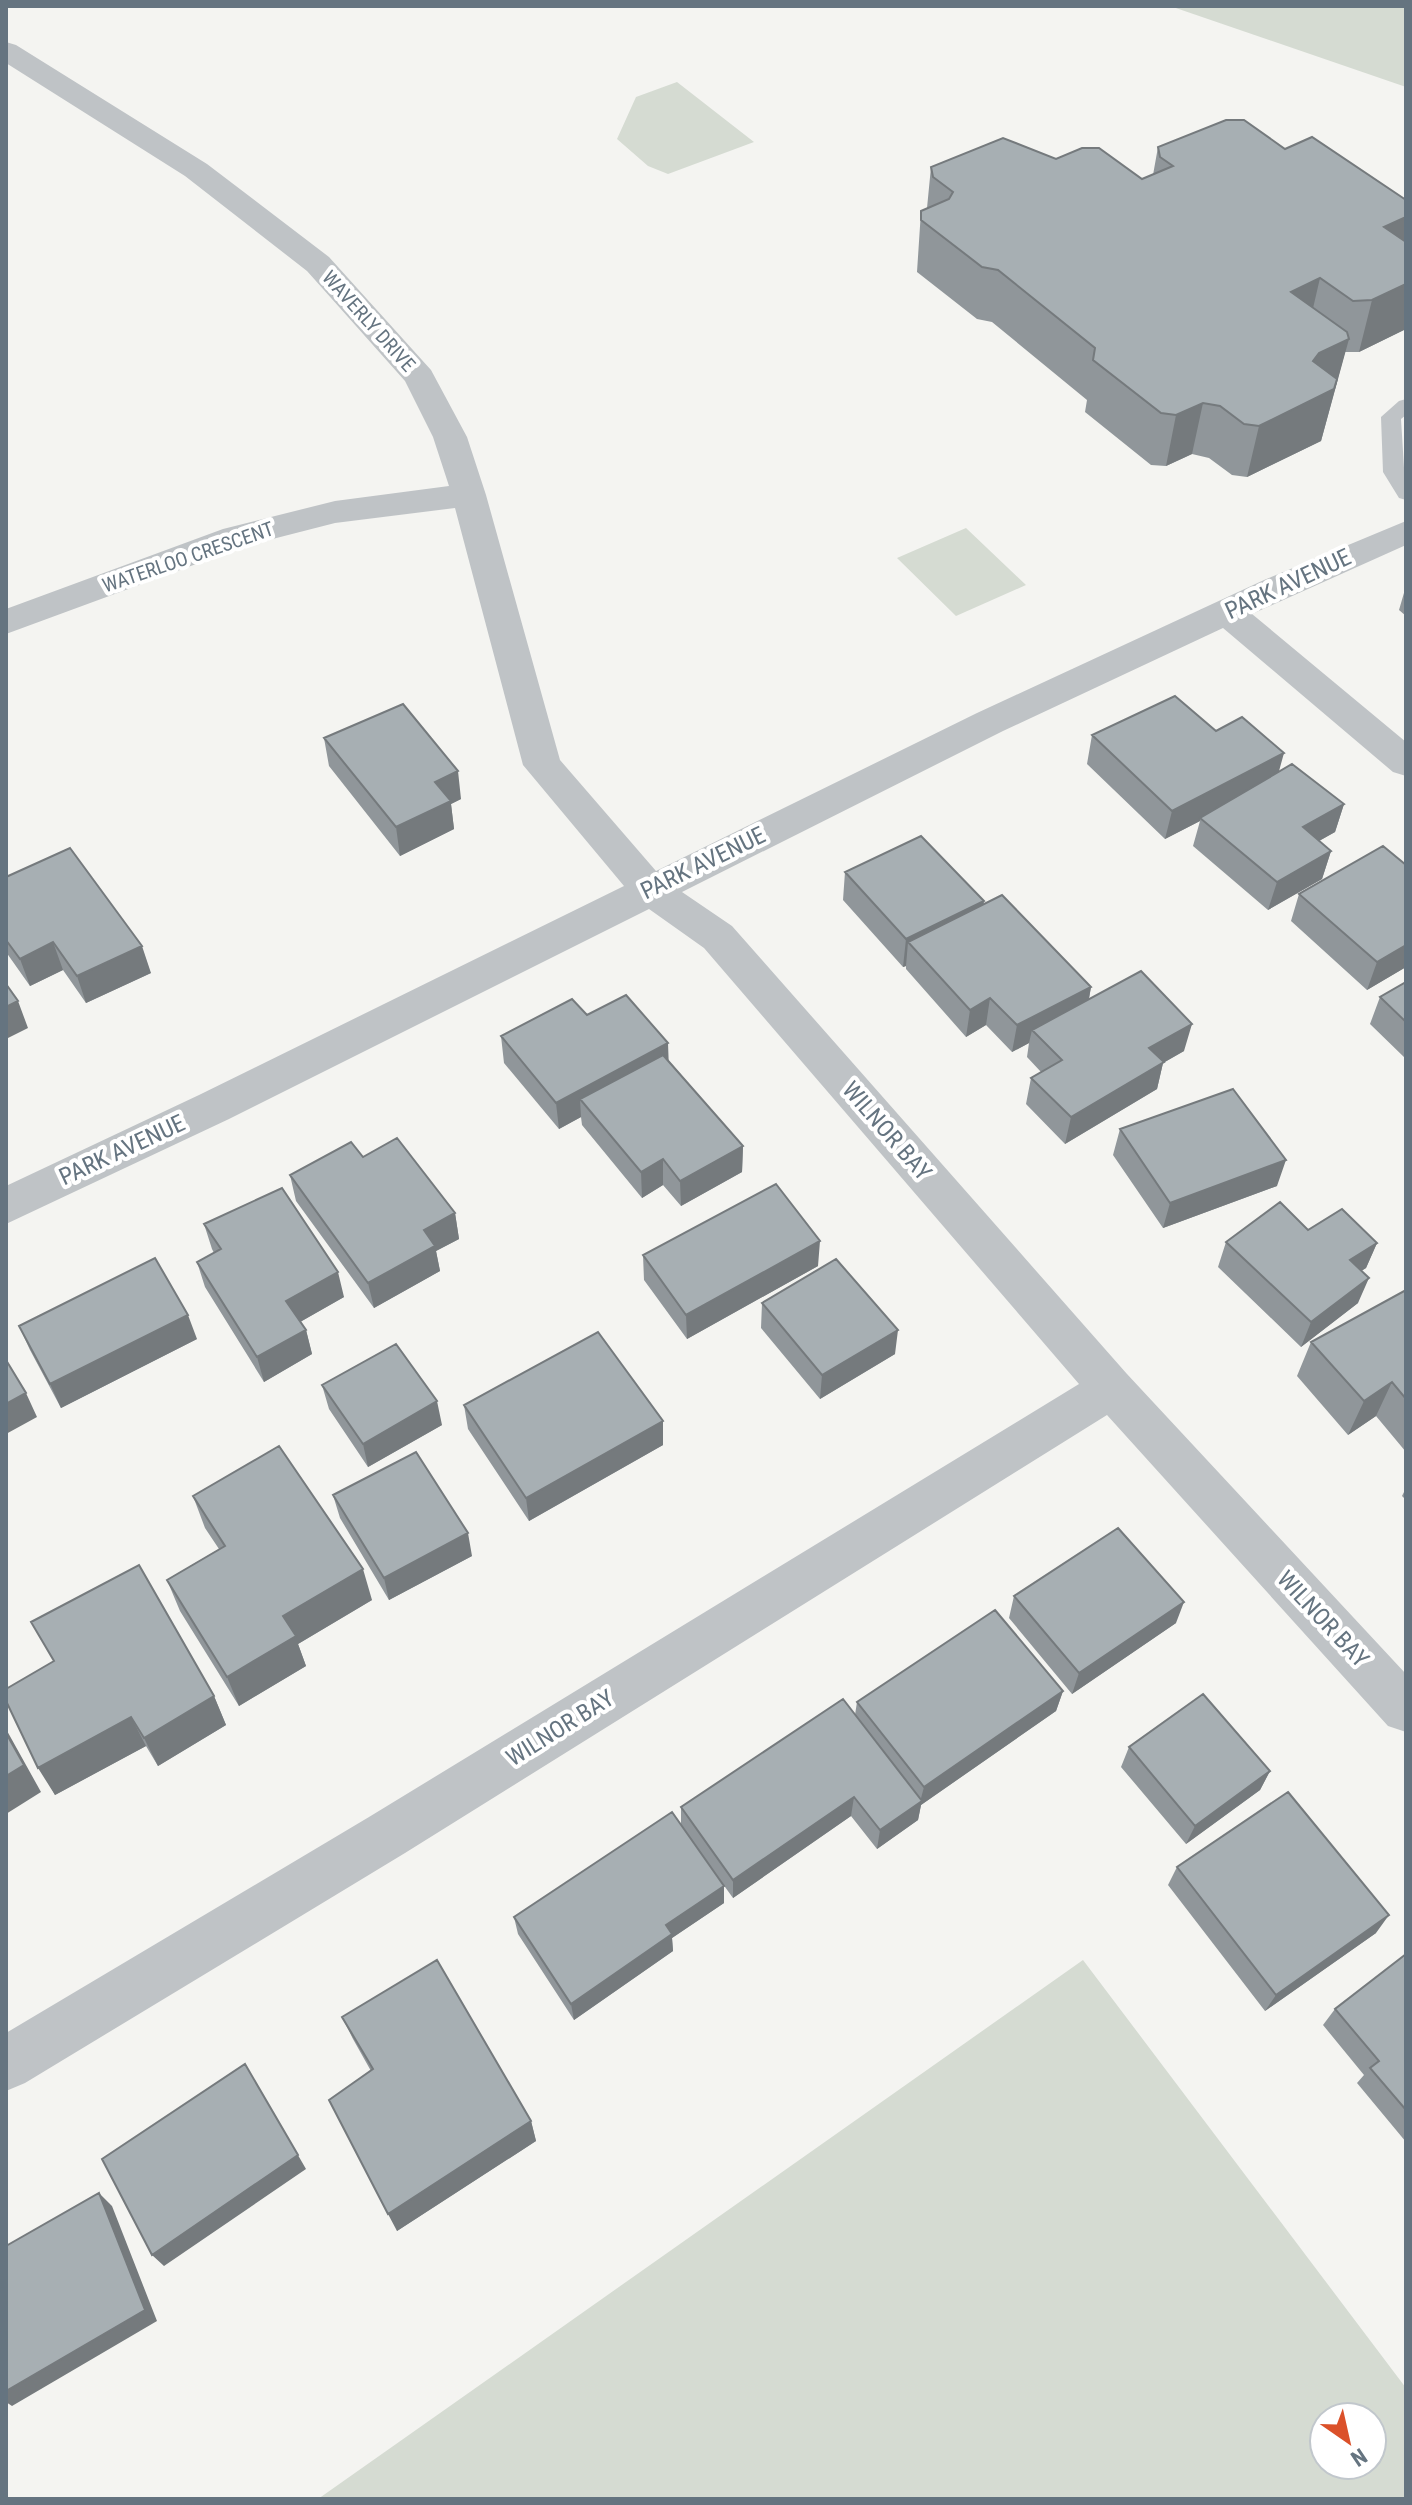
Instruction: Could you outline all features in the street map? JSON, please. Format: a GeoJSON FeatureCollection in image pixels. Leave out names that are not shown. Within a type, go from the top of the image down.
{"type":"FeatureCollection","features":[{"type":"Feature","properties":{"kind":"street","name":"WAVERLY DRIVE"},"geometry":{"type":"LineString","coordinates":[[6,51],[196,170],[318,264],[419,377],[450,437],[469,495],[542,765],[649,889]]}},
{"type":"Feature","properties":{"kind":"street","name":"WATERLOO CRESCENT"},"geometry":{"type":"LineString","coordinates":[[6,622],[235,537],[335,512],[469,495]]}},
{"type":"Feature","properties":{"kind":"street","name":"PARK AVENUE"},"geometry":{"type":"LineString","coordinates":[[6,1206],[214,1107],[976,729],[1406,532]]}},
{"type":"Feature","properties":{"kind":"street"},"geometry":{"type":"LineString","coordinates":[[1227,612],[1406,763]]}},
{"type":"Feature","properties":{"kind":"street","name":"WILNOR BAY"},"geometry":{"type":"LineString","coordinates":[[649,889],[718,937],[1111,1388],[1406,1709]]}},
{"type":"Feature","properties":{"kind":"street","name":"WILNOR BAY"},"geometry":{"type":"LineString","coordinates":[[6,2064],[387,1835],[1111,1388]]}},
{"type":"Feature","properties":{"kind":"lane"},"geometry":{"type":"LineString","coordinates":[[1406,405],[1391,417],[1393,472],[1406,493]]}},
{"type":"Feature","properties":{"kind":"shaded area"},"geometry":{"type":"Polygon","coordinates":[[[1170,6],[1406,6],[1406,87],[1170,6]]]}},
{"type":"Feature","properties":{"kind":"shaded area"},"geometry":{"type":"Polygon","coordinates":[[[677,82],[754,142],[668,174],[648,166],[617,139],[636,97],[677,82]]]}},
{"type":"Feature","properties":{"kind":"shaded area"},"geometry":{"type":"Polygon","coordinates":[[[966,528],[1026,585],[956,616],[897,558],[966,528]]]}},
{"type":"Feature","properties":{"kind":"shaded area"},"geometry":{"type":"Polygon","coordinates":[[[1083,1960],[1406,2388],[1406,2499],[318,2499],[1083,1960]]]}},
{"type":"Feature","properties":{"kind":"building"},"geometry":{"type":"Polygon","coordinates":[[[1226,120],[1244,120],[1285,149],[1312,137],[1406,200],[1406,217],[1384,227],[1406,242],[1406,284],[1372,300],[1353,301],[1320,278],[1291,292],[1347,332],[1349,339],[1319,353],[1313,361],[1337,379],[1334,389],[1259,426],[1244,424],[1220,406],[1203,403],[1176,415],[1161,413],[1093,360],[1095,348],[998,270],[982,267],[921,220],[921,211],[949,199],[953,192],[933,177],[931,167],[1003,138],[1056,159],[1082,148],[1099,148],[1142,179],[1173,166],[1160,157],[1158,147],[1226,120]]]}},
{"type":"Feature","properties":{"kind":"building"},"geometry":{"type":"Polygon","coordinates":[[[1175,696],[1216,731],[1242,717],[1284,753],[1172,811],[1092,735],[1175,696]]]}},
{"type":"Feature","properties":{"kind":"building"},"geometry":{"type":"Polygon","coordinates":[[[403,704],[458,771],[435,782],[451,801],[396,827],[324,738],[403,704]]]}},
{"type":"Feature","properties":{"kind":"building"},"geometry":{"type":"Polygon","coordinates":[[[1292,764],[1344,804],[1303,827],[1331,851],[1277,882],[1200,818],[1292,764]]]}},
{"type":"Feature","properties":{"kind":"building"},"geometry":{"type":"Polygon","coordinates":[[[921,836],[984,901],[906,939],[845,872],[921,836]]]}},
{"type":"Feature","properties":{"kind":"building"},"geometry":{"type":"Polygon","coordinates":[[[1383,846],[1406,865],[1406,945],[1377,962],[1299,894],[1383,846]]]}},
{"type":"Feature","properties":{"kind":"building"},"geometry":{"type":"Polygon","coordinates":[[[70,848],[142,946],[77,976],[53,942],[20,959],[6,940],[6,877],[70,848]]]}},
{"type":"Feature","properties":{"kind":"building"},"geometry":{"type":"Polygon","coordinates":[[[1002,895],[1091,987],[1017,1025],[990,998],[970,1010],[908,942],[1002,895]]]}},
{"type":"Feature","properties":{"kind":"building"},"geometry":{"type":"Polygon","coordinates":[[[1141,971],[1192,1024],[1149,1048],[1164,1062],[1071,1117],[1031,1078],[1062,1060],[1032,1030],[1141,971]]]}},
{"type":"Feature","properties":{"kind":"building"},"geometry":{"type":"Polygon","coordinates":[[[1406,982],[1406,1022],[1380,997],[1406,982]]]}},
{"type":"Feature","properties":{"kind":"building"},"geometry":{"type":"Polygon","coordinates":[[[6,984],[18,1001],[6,1007],[6,984]]]}},
{"type":"Feature","properties":{"kind":"building"},"geometry":{"type":"Polygon","coordinates":[[[626,995],[668,1043],[556,1103],[501,1036],[572,999],[587,1015],[626,995]]]}},
{"type":"Feature","properties":{"kind":"building"},"geometry":{"type":"Polygon","coordinates":[[[663,1055],[743,1146],[680,1181],[663,1159],[641,1172],[580,1099],[663,1055]]]}},
{"type":"Feature","properties":{"kind":"building"},"geometry":{"type":"Polygon","coordinates":[[[1233,1089],[1286,1160],[1170,1203],[1120,1129],[1233,1089]]]}},
{"type":"Feature","properties":{"kind":"building"},"geometry":{"type":"Polygon","coordinates":[[[397,1138],[455,1213],[424,1230],[435,1246],[368,1283],[290,1175],[351,1142],[363,1157],[397,1138]]]}},
{"type":"Feature","properties":{"kind":"building"},"geometry":{"type":"Polygon","coordinates":[[[776,1184],[820,1241],[686,1315],[643,1255],[776,1184]]]}},
{"type":"Feature","properties":{"kind":"building"},"geometry":{"type":"Polygon","coordinates":[[[282,1188],[338,1272],[286,1301],[306,1330],[257,1357],[197,1262],[221,1249],[204,1224],[282,1188]]]}},
{"type":"Feature","properties":{"kind":"building"},"geometry":{"type":"Polygon","coordinates":[[[1280,1202],[1308,1230],[1342,1209],[1377,1243],[1350,1260],[1369,1278],[1311,1322],[1226,1242],[1280,1202]]]}},
{"type":"Feature","properties":{"kind":"building"},"geometry":{"type":"Polygon","coordinates":[[[155,1258],[188,1315],[50,1384],[19,1326],[155,1258]]]}},
{"type":"Feature","properties":{"kind":"building"},"geometry":{"type":"Polygon","coordinates":[[[836,1259],[898,1330],[822,1375],[762,1303],[836,1259]]]}},
{"type":"Feature","properties":{"kind":"building"},"geometry":{"type":"Polygon","coordinates":[[[1406,1290],[1406,1399],[1392,1382],[1364,1401],[1311,1342],[1406,1290]]]}},
{"type":"Feature","properties":{"kind":"building"},"geometry":{"type":"Polygon","coordinates":[[[598,1332],[663,1421],[526,1498],[464,1405],[598,1332]]]}},
{"type":"Feature","properties":{"kind":"building"},"geometry":{"type":"Polygon","coordinates":[[[396,1344],[437,1401],[363,1444],[322,1385],[396,1344]]]}},
{"type":"Feature","properties":{"kind":"building"},"geometry":{"type":"Polygon","coordinates":[[[6,1360],[26,1393],[6,1404],[6,1360]]]}},
{"type":"Feature","properties":{"kind":"building"},"geometry":{"type":"Polygon","coordinates":[[[279,1446],[363,1569],[283,1616],[296,1636],[227,1677],[167,1580],[225,1546],[193,1496],[279,1446]]]}},
{"type":"Feature","properties":{"kind":"building"},"geometry":{"type":"Polygon","coordinates":[[[416,1452],[468,1533],[384,1578],[333,1495],[416,1452]]]}},
{"type":"Feature","properties":{"kind":"building"},"geometry":{"type":"Polygon","coordinates":[[[1118,1528],[1184,1602],[1079,1673],[1014,1596],[1118,1528]]]}},
{"type":"Feature","properties":{"kind":"building"},"geometry":{"type":"Polygon","coordinates":[[[139,1565],[214,1696],[144,1738],[131,1717],[38,1768],[6,1701],[6,1689],[54,1661],[31,1622],[139,1565]]]}},
{"type":"Feature","properties":{"kind":"building"},"geometry":{"type":"Polygon","coordinates":[[[995,1610],[1063,1691],[924,1787],[857,1702],[995,1610]]]}},
{"type":"Feature","properties":{"kind":"building"},"geometry":{"type":"Polygon","coordinates":[[[1203,1694],[1270,1771],[1195,1826],[1129,1747],[1203,1694]]]}},
{"type":"Feature","properties":{"kind":"building"},"geometry":{"type":"Polygon","coordinates":[[[843,1699],[922,1801],[880,1830],[854,1797],[733,1880],[681,1807],[843,1699]]]}},
{"type":"Feature","properties":{"kind":"building"},"geometry":{"type":"Polygon","coordinates":[[[6,1733],[24,1765],[6,1776],[6,1733]]]}},
{"type":"Feature","properties":{"kind":"building"},"geometry":{"type":"Polygon","coordinates":[[[1288,1792],[1389,1915],[1276,1995],[1177,1867],[1288,1792]]]}},
{"type":"Feature","properties":{"kind":"building"},"geometry":{"type":"Polygon","coordinates":[[[672,1812],[724,1886],[666,1925],[672,1934],[571,2004],[514,1917],[672,1812]]]}},
{"type":"Feature","properties":{"kind":"building"},"geometry":{"type":"Polygon","coordinates":[[[1406,1954],[1406,2110],[1370,2068],[1379,2061],[1335,2009],[1406,1954]]]}},
{"type":"Feature","properties":{"kind":"building"},"geometry":{"type":"Polygon","coordinates":[[[437,1960],[531,2121],[388,2214],[329,2100],[373,2069],[342,2017],[437,1960]]]}},
{"type":"Feature","properties":{"kind":"building"},"geometry":{"type":"Polygon","coordinates":[[[245,2064],[298,2155],[152,2255],[102,2159],[245,2064]]]}},
{"type":"Feature","properties":{"kind":"building"},"geometry":{"type":"Polygon","coordinates":[[[99,2193],[145,2310],[6,2391],[6,2246],[99,2193]]]}}]}
